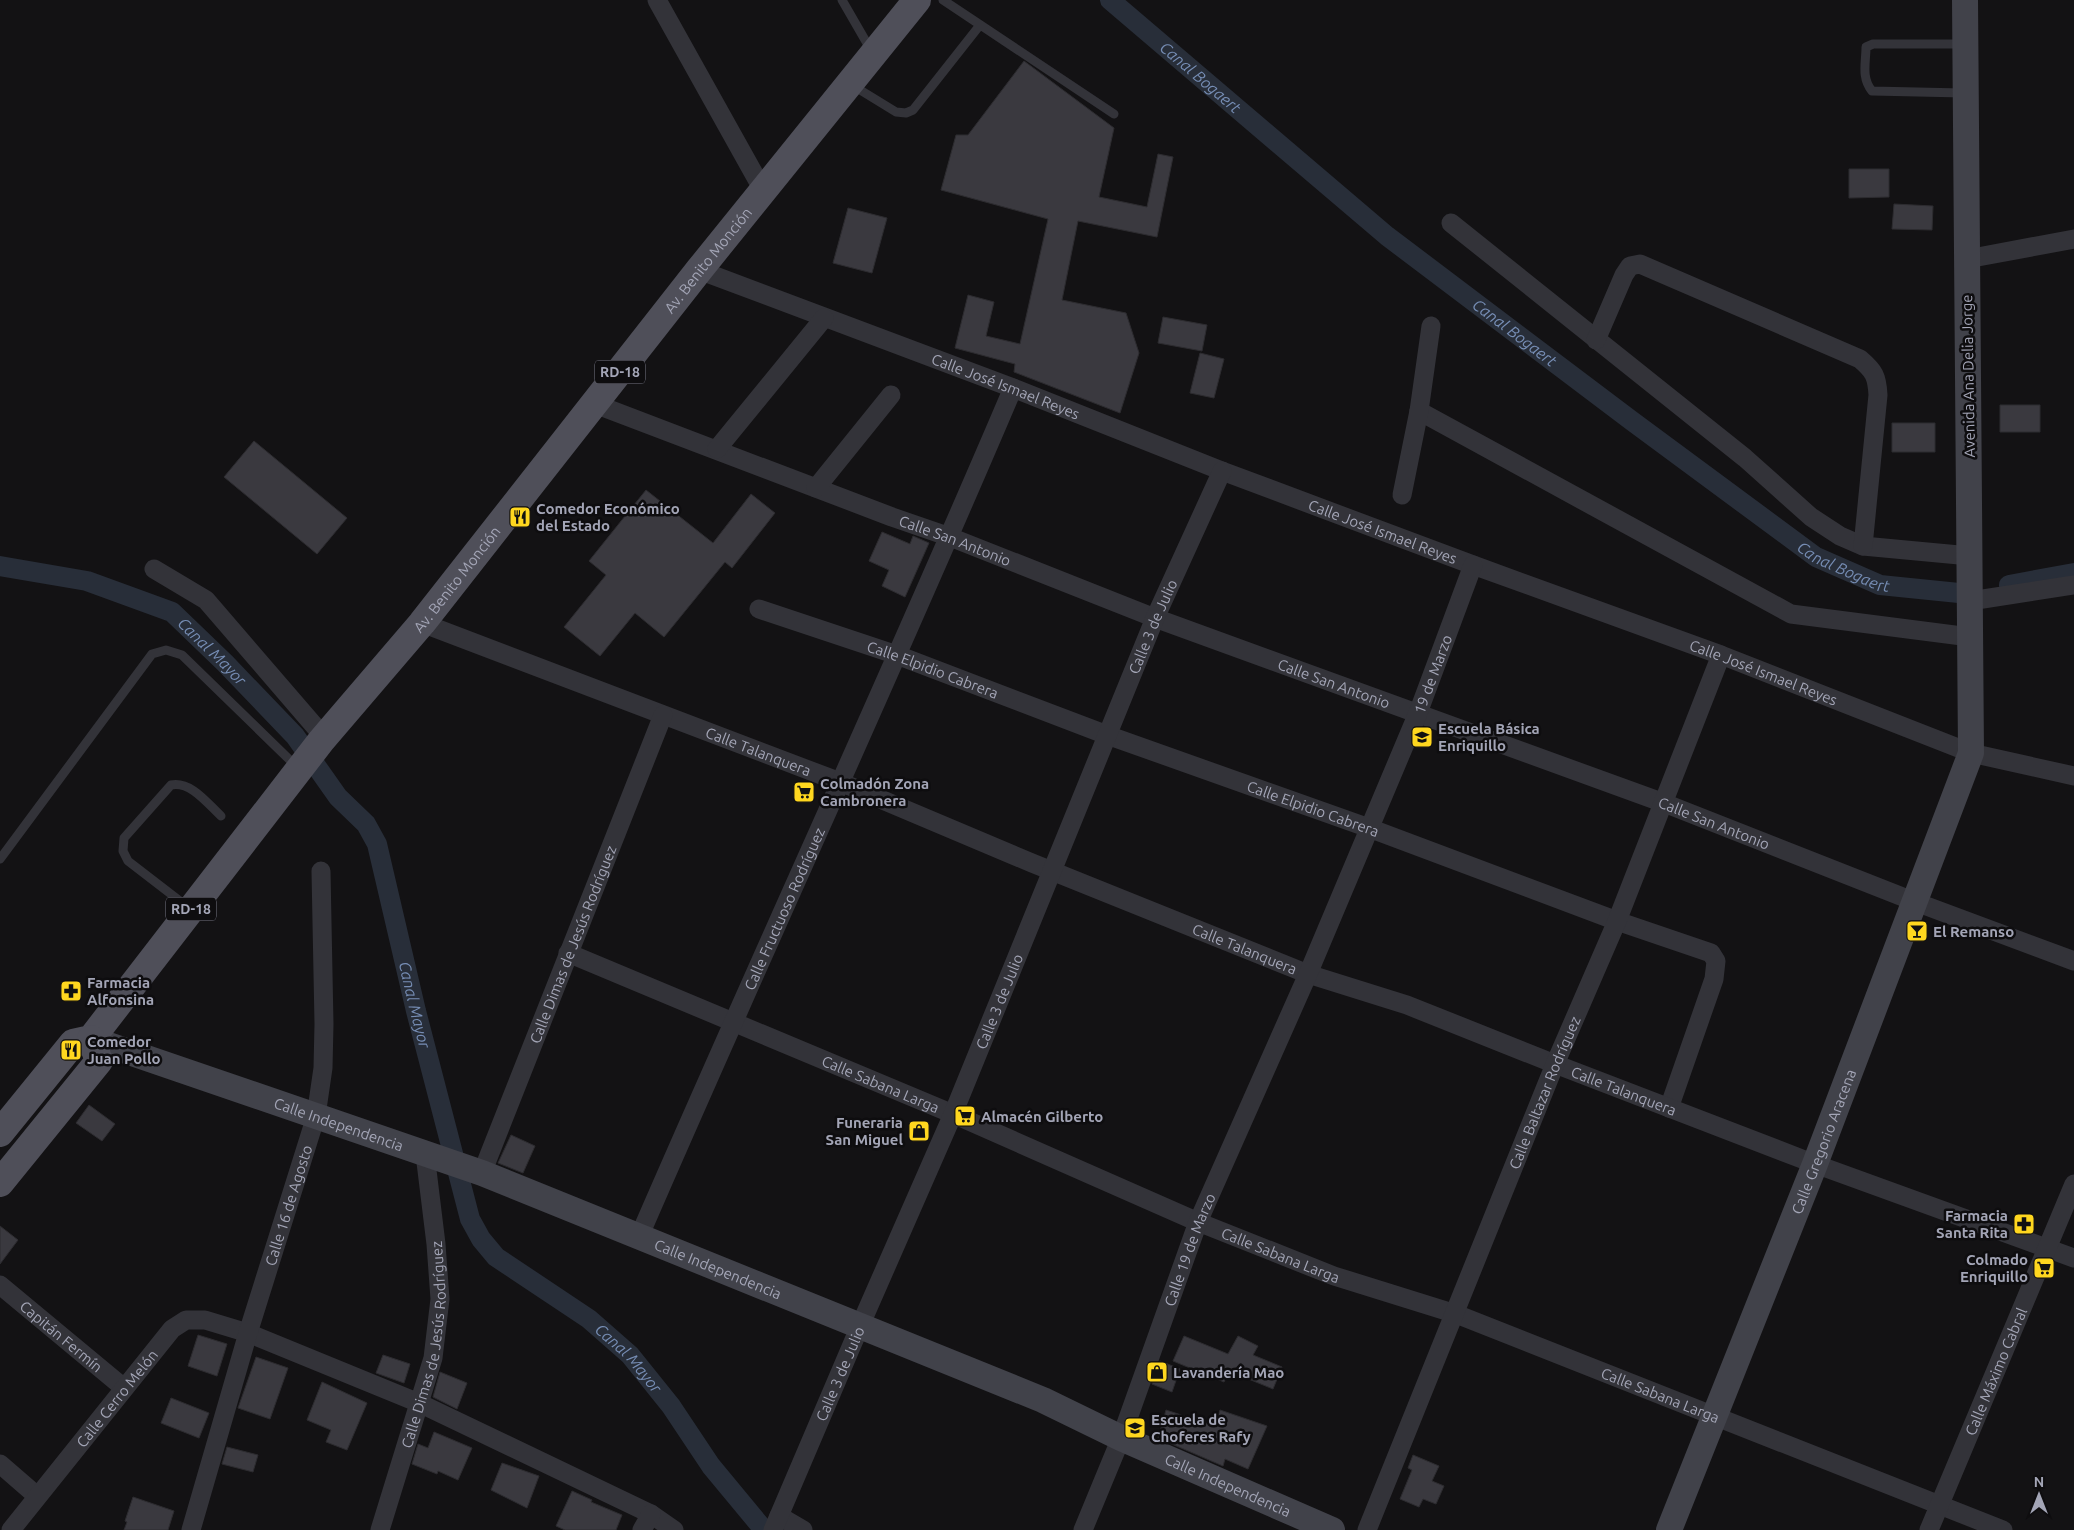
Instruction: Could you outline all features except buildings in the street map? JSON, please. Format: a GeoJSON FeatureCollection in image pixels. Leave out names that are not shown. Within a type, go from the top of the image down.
{"type":"FeatureCollection","features":[{"type":"Feature","properties":{"kind":"main road","name":"Av. Benito Monción"},"geometry":{"type":"LineString","coordinates":[[0,1133],[73,1043],[91,1039],[322,739],[422,624],[699,270],[917,0]]}},
{"type":"Feature","properties":{"kind":"main road"},"geometry":{"type":"LineString","coordinates":[[0,1183],[99,1061],[91,1039]]}},
{"type":"Feature","properties":{"kind":"street"},"geometry":{"type":"LineString","coordinates":[[657,0],[763,190]]}},
{"type":"Feature","properties":{"kind":"street","name":"Avenida Ana Delia Jorge"},"geometry":{"type":"LineString","coordinates":[[1965,0],[1971,752]]}},
{"type":"Feature","properties":{"kind":"street"},"geometry":{"type":"LineString","coordinates":[[1451,224],[1745,458],[1811,517],[1840,536],[1863,546],[1970,556]]}},
{"type":"Feature","properties":{"kind":"street"},"geometry":{"type":"LineString","coordinates":[[1967,259],[2074,239]]}},
{"type":"Feature","properties":{"kind":"street"},"geometry":{"type":"LineString","coordinates":[[1596,340],[1624,275],[1630,266],[1640,264],[1860,359],[1872,370],[1878,382],[1863,546]]}},
{"type":"Feature","properties":{"kind":"street","name":"Calle José Ismael Reyes"},"geometry":{"type":"LineString","coordinates":[[699,270],[1014,388],[1222,471],[1472,565],[1721,655],[1971,752],[2074,776]]}},
{"type":"Feature","properties":{"kind":"street"},"geometry":{"type":"LineString","coordinates":[[717,449],[824,318]]}},
{"type":"Feature","properties":{"kind":"street"},"geometry":{"type":"LineString","coordinates":[[1402,495],[1419,411],[1431,326]]}},
{"type":"Feature","properties":{"kind":"street","name":"Calle Fructuoso Rodríguez"},"geometry":{"type":"LineString","coordinates":[[639,1236],[732,1021],[950,537],[1014,388]]}},
{"type":"Feature","properties":{"kind":"street"},"geometry":{"type":"LineString","coordinates":[[816,488],[892,395]]}},
{"type":"Feature","properties":{"kind":"street","name":"Calle San Antonio"},"geometry":{"type":"LineString","coordinates":[[595,404],[892,517],[950,537],[1155,618],[1664,803],[1914,901],[2074,961]]}},
{"type":"Feature","properties":{"kind":"street"},"geometry":{"type":"LineString","coordinates":[[1419,411],[1791,614],[1970,637]]}},
{"type":"Feature","properties":{"kind":"street","name":"Calle 3 de Julio"},"geometry":{"type":"LineString","coordinates":[[776,1523],[953,1114],[1155,618],[1222,471]]}},
{"type":"Feature","properties":{"kind":"street","name":"19 de Marzo"},"geometry":{"type":"LineString","coordinates":[[1308,974],[1418,713],[1472,565]]}},
{"type":"Feature","properties":{"kind":"street"},"geometry":{"type":"LineString","coordinates":[[154,570],[206,600],[322,739]]}},
{"type":"Feature","properties":{"kind":"street"},"geometry":{"type":"LineString","coordinates":[[1970,601],[2074,585]]}},
{"type":"Feature","properties":{"kind":"street","name":"Calle Elpidio Cabrera"},"geometry":{"type":"LineString","coordinates":[[760,609],[897,655],[1106,735],[1369,828],[1617,921],[1711,952],[1716,962],[1714,979],[1669,1108]]}},
{"type":"Feature","properties":{"kind":"street","name":"Calle Talanquera"},"geometry":{"type":"LineString","coordinates":[[422,624],[840,782],[1308,974],[1407,1005],[1816,1164],[2074,1258]]}},
{"type":"Feature","properties":{"kind":"street","name":"Calle Baltazar Rodríguez"},"geometry":{"type":"LineString","coordinates":[[1367,1530],[1456,1314],[1555,1064],[1617,921],[1721,655]]}},
{"type":"Feature","properties":{"kind":"street","name":"Calle Dimas de Jesús Rodríguez"},"geometry":{"type":"LineString","coordinates":[[479,1172],[663,714]]}},
{"type":"Feature","properties":{"kind":"street","name":"Calle Gregorio Aracena"},"geometry":{"type":"LineString","coordinates":[[1669,1530],[1816,1164],[1971,752]]}},
{"type":"Feature","properties":{"kind":"street","name":"Calle 16 de Agosto"},"geometry":{"type":"LineString","coordinates":[[191,1530],[248,1333],[316,1116],[323,1068],[324,1024],[321,871]]}},
{"type":"Feature","properties":{"kind":"street","name":"Calle Sabana Larga"},"geometry":{"type":"LineString","coordinates":[[568,954],[953,1114],[1198,1222],[1334,1276],[1456,1314],[2003,1530]]}},
{"type":"Feature","properties":{"kind":"street","name":"Calle 19 de Marzo"},"geometry":{"type":"LineString","coordinates":[[1082,1530],[1121,1438],[1198,1222],[1308,974]]}},
{"type":"Feature","properties":{"kind":"street","name":"Calle Independencia"},"geometry":{"type":"LineString","coordinates":[[91,1039],[479,1172],[1043,1400],[1121,1438],[1332,1530]]}},
{"type":"Feature","properties":{"kind":"street","name":"Calle Dimas de Jesús Rodríguez"},"geometry":{"type":"LineString","coordinates":[[380,1530],[433,1358],[440,1300],[430,1156]]}},
{"type":"Feature","properties":{"kind":"street","name":"Calle Máximo Cabral"},"geometry":{"type":"LineString","coordinates":[[1929,1530],[2074,1184]]}},
{"type":"Feature","properties":{"kind":"street","name":"Capitán Fermín"},"geometry":{"type":"LineString","coordinates":[[0,1285],[124,1388]]}},
{"type":"Feature","properties":{"kind":"street","name":"Calle Cerro Melón"},"geometry":{"type":"LineString","coordinates":[[11,1530],[172,1329],[186,1320],[205,1320],[248,1333],[419,1403],[646,1522],[674,1530]]}},
{"type":"Feature","properties":{"kind":"street"},"geometry":{"type":"LineString","coordinates":[[0,1464],[37,1496]]}},
{"type":"Feature","properties":{"kind":"street"},"geometry":{"type":"LineString","coordinates":[[776,1523],[803,1530]]}},
{"type":"Feature","properties":{"kind":"lane"},"geometry":{"type":"LineString","coordinates":[[842,0],[873,54]]}},
{"type":"Feature","properties":{"kind":"lane"},"geometry":{"type":"LineString","coordinates":[[943,0],[1114,114]]}},
{"type":"Feature","properties":{"kind":"lane"},"geometry":{"type":"LineString","coordinates":[[850,83],[896,112],[906,113],[913,110],[980,25]]}},
{"type":"Feature","properties":{"kind":"lane"},"geometry":{"type":"LineString","coordinates":[[1965,44],[1873,44],[1866,47],[1865,76],[1866,84],[1872,91],[1966,94]]}},
{"type":"Feature","properties":{"kind":"lane"},"geometry":{"type":"LineString","coordinates":[[0,859],[152,654],[166,650],[182,655],[296,775]]}},
{"type":"Feature","properties":{"kind":"lane"},"geometry":{"type":"LineString","coordinates":[[191,910],[128,862],[122,851],[124,838],[171,785],[179,783],[187,785],[221,816]]}},
{"type":"Feature","properties":{"kind":"waterway","name":"Canal Bogaert"},"geometry":{"type":"LineString","coordinates":[[1110,0],[1387,236],[1816,557],[1880,585],[1959,593]]}},
{"type":"Feature","properties":{"kind":"waterway","name":"Canal Mayor"},"geometry":{"type":"LineString","coordinates":[[0,566],[87,581],[172,612],[225,663],[295,736],[338,797],[366,824],[377,844],[416,1011],[470,1219],[481,1239],[496,1257],[589,1319],[630,1355],[671,1406],[711,1466],[764,1530]]}},
{"type":"Feature","properties":{"kind":"waterway","name":"Canal Bogaert"},"geometry":{"type":"LineString","coordinates":[[2009,585],[2074,573]]}},
{"type":"Feature","properties":{"kind":"place","name":"Comedor Económico del Estado"},"geometry":{"type":"Point","coordinates":[520,517]}},
{"type":"Feature","properties":{"kind":"place","name":"Escuela Básica Enriquillo"},"geometry":{"type":"Point","coordinates":[1422,737]}},
{"type":"Feature","properties":{"kind":"place","name":"Colmadón Zona Cambronera"},"geometry":{"type":"Point","coordinates":[804,792]}},
{"type":"Feature","properties":{"kind":"place","name":"El Remanso"},"geometry":{"type":"Point","coordinates":[1917,931]}},
{"type":"Feature","properties":{"kind":"place","name":"Farmacia Alfonsina"},"geometry":{"type":"Point","coordinates":[71,991]}},
{"type":"Feature","properties":{"kind":"place","name":"Comedor Juan Pollo"},"geometry":{"type":"Point","coordinates":[71,1050]}},
{"type":"Feature","properties":{"kind":"place","name":"Almacén Gilberto"},"geometry":{"type":"Point","coordinates":[965,1116]}},
{"type":"Feature","properties":{"kind":"place","name":"Funeraria San Miguel"},"geometry":{"type":"Point","coordinates":[919,1131]}},
{"type":"Feature","properties":{"kind":"place","name":"Farmacia Santa Rita"},"geometry":{"type":"Point","coordinates":[2024,1224]}},
{"type":"Feature","properties":{"kind":"place","name":"Colmado Enriquillo"},"geometry":{"type":"Point","coordinates":[2044,1268]}},
{"type":"Feature","properties":{"kind":"place","name":"Lavandería Mao"},"geometry":{"type":"Point","coordinates":[1157,1372]}},
{"type":"Feature","properties":{"kind":"place","name":"Escuela de Choferes Rafy"},"geometry":{"type":"Point","coordinates":[1135,1428]}}]}
